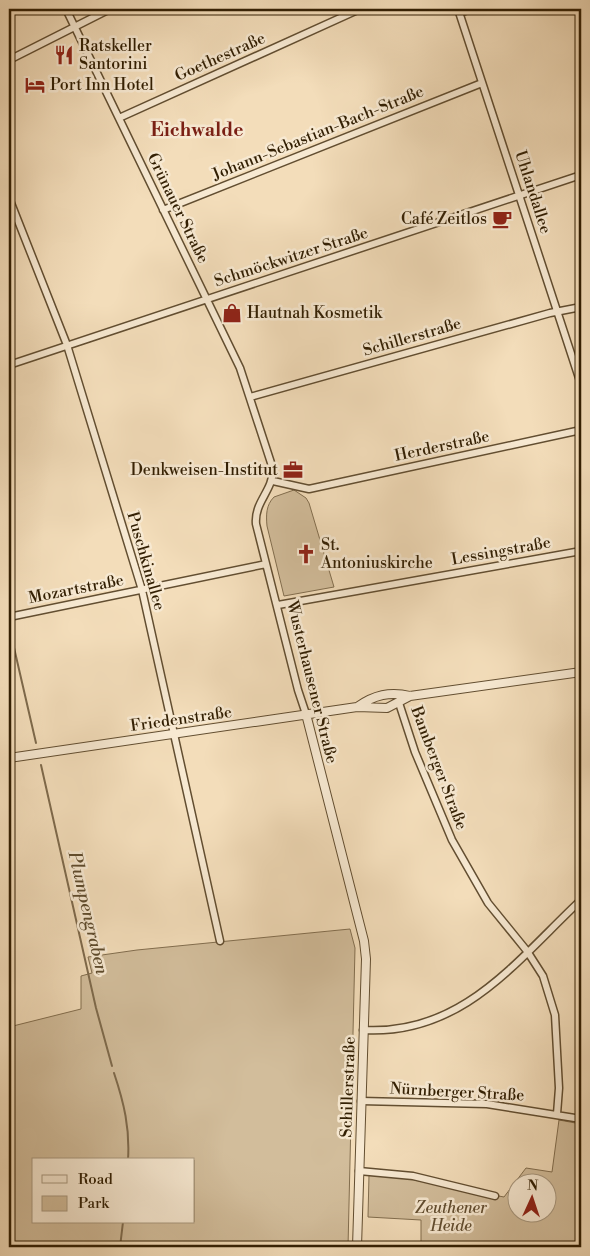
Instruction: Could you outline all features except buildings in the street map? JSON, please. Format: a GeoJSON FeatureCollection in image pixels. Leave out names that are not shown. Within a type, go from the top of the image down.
{"type":"FeatureCollection","features":[{"type":"Feature","properties":{"kind":"street","name":"Grünauer Straße"},"geometry":{"type":"LineString","coordinates":[[66,9],[240,368],[271,460],[273,481]]}},
{"type":"Feature","properties":{"kind":"street"},"geometry":{"type":"LineString","coordinates":[[9,60],[110,9]]}},
{"type":"Feature","properties":{"kind":"street","name":"Goethestraße"},"geometry":{"type":"LineString","coordinates":[[119,118],[360,9]]}},
{"type":"Feature","properties":{"kind":"street"},"geometry":{"type":"LineString","coordinates":[[458,11],[472,9]]}},
{"type":"Feature","properties":{"kind":"street","name":"Uhlandallee"},"geometry":{"type":"LineString","coordinates":[[458,11],[581,384]]}},
{"type":"Feature","properties":{"kind":"street","name":"Johann-Sebastian-Bach-Straße"},"geometry":{"type":"LineString","coordinates":[[163,210],[482,83]]}},
{"type":"Feature","properties":{"kind":"street","name":"Schmöckwitzer Straße"},"geometry":{"type":"LineString","coordinates":[[9,365],[581,175]]}},
{"type":"Feature","properties":{"kind":"street","name":"Puschkinallee"},"geometry":{"type":"LineString","coordinates":[[9,198],[67,346],[142,590],[220,941]]}},
{"type":"Feature","properties":{"kind":"street","name":"Schillerstraße"},"geometry":{"type":"LineString","coordinates":[[250,397],[581,307]]}},
{"type":"Feature","properties":{"kind":"street","name":"Herderstraße"},"geometry":{"type":"LineString","coordinates":[[273,481],[309,489],[581,430]]}},
{"type":"Feature","properties":{"kind":"street","name":"Wusterhausener Straße"},"geometry":{"type":"LineString","coordinates":[[273,481],[256,510],[257,528],[360,928]]}},
{"type":"Feature","properties":{"kind":"street","name":"Lessingstraße"},"geometry":{"type":"LineString","coordinates":[[278,605],[581,551]]}},
{"type":"Feature","properties":{"kind":"street","name":"Mozartstraße"},"geometry":{"type":"LineString","coordinates":[[9,617],[266,564]]}},
{"type":"Feature","properties":{"kind":"street","name":"Friedenstraße"},"geometry":{"type":"LineString","coordinates":[[357,707],[381,695],[394,693],[410,696],[581,672]]}},
{"type":"Feature","properties":{"kind":"street","name":"Friedenstraße"},"geometry":{"type":"LineString","coordinates":[[9,758],[357,707],[379,709],[400,703],[410,696]]}},
{"type":"Feature","properties":{"kind":"street","name":"Bamberger Straße"},"geometry":{"type":"LineString","coordinates":[[400,703],[415,752],[452,840],[488,903],[528,951],[543,976],[555,1015],[559,1088],[557,1114]]}},
{"type":"Feature","properties":{"kind":"street"},"geometry":{"type":"LineString","coordinates":[[363,1030],[392,1030],[410,1027],[450,1013],[480,994],[581,900]]}},
{"type":"Feature","properties":{"kind":"street","name":"Schillerstraße"},"geometry":{"type":"LineString","coordinates":[[357,1247],[366,959],[360,928]]}},
{"type":"Feature","properties":{"kind":"street","name":"Nürnberger Straße"},"geometry":{"type":"LineString","coordinates":[[361,1101],[468,1103],[557,1114],[581,1119]]}},
{"type":"Feature","properties":{"kind":"street"},"geometry":{"type":"LineString","coordinates":[[359,1171],[413,1176],[495,1196]]}},
{"type":"Feature","properties":{"kind":"green space"},"geometry":{"type":"Polygon","coordinates":[[[294,490],[306,498],[309,503],[334,587],[284,596],[267,526],[267,514],[269,503],[274,497],[294,490]]]}},
{"type":"Feature","properties":{"kind":"green space"},"geometry":{"type":"Polygon","coordinates":[[[350,929],[355,948],[348,1247],[14,1247],[9,1222],[9,1027],[81,1009],[81,976],[92,973],[88,957],[137,950],[350,929]]]}},
{"type":"Feature","properties":{"kind":"green space","name":"Zeuthener Heide"},"geometry":{"type":"Polygon","coordinates":[[[559,1120],[581,1124],[581,1247],[421,1247],[421,1220],[368,1217],[369,1175],[404,1178],[504,1197],[508,1192],[508,1224],[558,1224],[558,1174],[521,1174],[526,1168],[552,1172],[559,1120]]]}},
{"type":"Feature","properties":{"kind":"waterway","name":"Plumpengraben"},"geometry":{"type":"LineString","coordinates":[[9,626],[36,743]]}},
{"type":"Feature","properties":{"kind":"waterway","name":"Plumpengraben"},"geometry":{"type":"LineString","coordinates":[[41,765],[96,1008],[112,1066]]}},
{"type":"Feature","properties":{"kind":"waterway","name":"Plumpengraben"},"geometry":{"type":"LineString","coordinates":[[114,1073],[125,1116],[128,1158]]}},
{"type":"Feature","properties":{"kind":"waterway","name":"Plumpengraben"},"geometry":{"type":"LineString","coordinates":[[120,1247],[123,1224]]}},
{"type":"Feature","properties":{"kind":"place","name":"Ratskeller Santorini"},"geometry":{"type":"Point","coordinates":[64,55]}},
{"type":"Feature","properties":{"kind":"place","name":"Port Inn Hotel"},"geometry":{"type":"Point","coordinates":[35,85]}},
{"type":"Feature","properties":{"kind":"place","name":"Café Zeitlos"},"geometry":{"type":"Point","coordinates":[502,219]}},
{"type":"Feature","properties":{"kind":"place","name":"Hautnah Kosmetik"},"geometry":{"type":"Point","coordinates":[232,313]}},
{"type":"Feature","properties":{"kind":"place","name":"Denkweisen-Institut"},"geometry":{"type":"Point","coordinates":[293,470]}},
{"type":"Feature","properties":{"kind":"place","name":"St. Antoniuskirche"},"geometry":{"type":"Point","coordinates":[306,554]}},
{"type":"Feature","properties":{"kind":"district","name":"Eichwalde"},"geometry":{"type":"Point","coordinates":[197,130]}}]}
